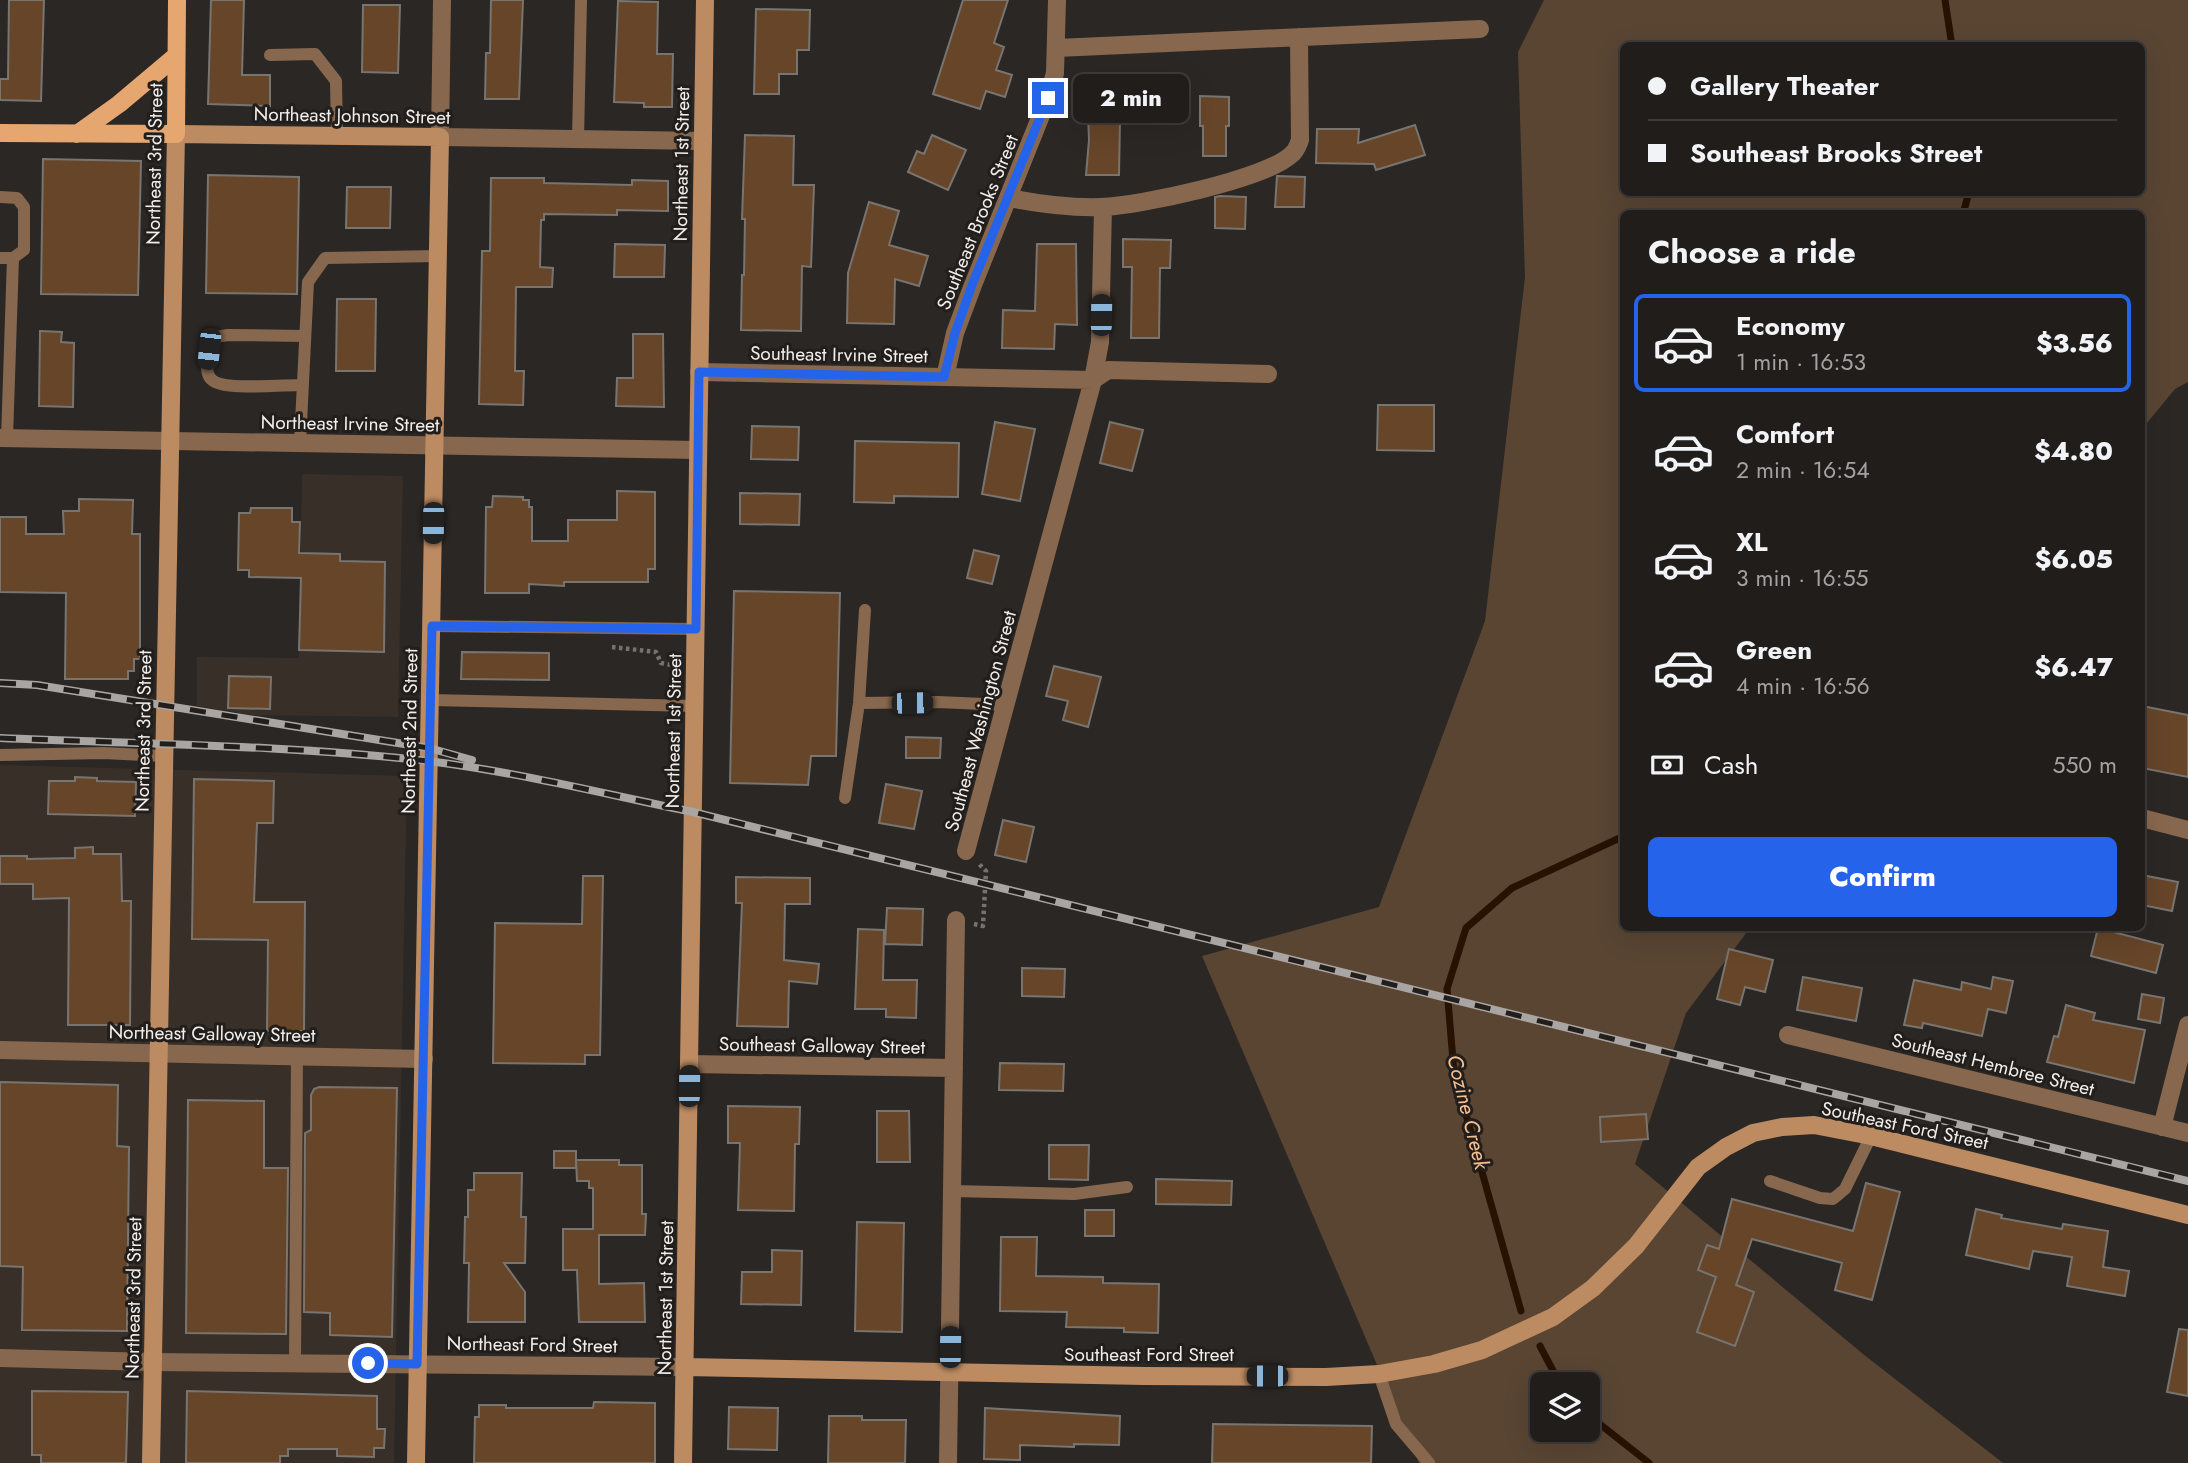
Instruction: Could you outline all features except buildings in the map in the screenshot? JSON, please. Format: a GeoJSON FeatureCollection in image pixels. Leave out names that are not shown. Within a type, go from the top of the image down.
{"type":"FeatureCollection","features":[{"type":"Feature","properties":{"kind":"main road","name":"Northeast 3rd Street"},"geometry":{"type":"LineString","coordinates":[[176,134],[177,0]]}},
{"type":"Feature","properties":{"kind":"main road"},"geometry":{"type":"LineString","coordinates":[[77,134],[119,104],[176,55]]}},
{"type":"Feature","properties":{"kind":"main road","name":"Northeast Johnson Street"},"geometry":{"type":"LineString","coordinates":[[0,133],[176,134]]}},
{"type":"Feature","properties":{"kind":"street","name":"Northeast 2nd Street"},"geometry":{"type":"LineString","coordinates":[[416,1463],[442,0]]}},
{"type":"Feature","properties":{"kind":"street","name":"Northeast 1st Street"},"geometry":{"type":"LineString","coordinates":[[683,1463],[705,0]]}},
{"type":"Feature","properties":{"kind":"street","name":"Southeast Brooks Street"},"geometry":{"type":"LineString","coordinates":[[944,377],[955,333],[1048,98],[1055,73],[1057,0]]}},
{"type":"Feature","properties":{"kind":"street"},"geometry":{"type":"LineString","coordinates":[[1057,48],[1480,29]]}},
{"type":"Feature","properties":{"kind":"street"},"geometry":{"type":"LineString","coordinates":[[1009,198],[1062,207],[1103,207],[1159,200],[1266,169],[1294,153],[1300,140],[1300,37]]}},
{"type":"Feature","properties":{"kind":"street","name":"Northeast Johnson Street"},"geometry":{"type":"LineString","coordinates":[[176,134],[703,141]]}},
{"type":"Feature","properties":{"kind":"street","name":"Northeast 3rd Street"},"geometry":{"type":"LineString","coordinates":[[151,1463],[176,134]]}},
{"type":"Feature","properties":{"kind":"street","name":"Southeast Washington Street"},"geometry":{"type":"LineString","coordinates":[[966,851],[1093,380],[1100,342],[1103,207]]}},
{"type":"Feature","properties":{"kind":"street","name":"Southeast Irvine Street"},"geometry":{"type":"LineString","coordinates":[[699,372],[1093,380],[1108,370],[1268,374]]}},
{"type":"Feature","properties":{"kind":"street","name":"Northeast Irvine Street"},"geometry":{"type":"LineString","coordinates":[[3,438],[698,450]]}},
{"type":"Feature","properties":{"kind":"street"},"geometry":{"type":"LineString","coordinates":[[2145,819],[2188,830]]}},
{"type":"Feature","properties":{"kind":"street"},"geometry":{"type":"LineString","coordinates":[[948,1463],[956,920]]}},
{"type":"Feature","properties":{"kind":"street"},"geometry":{"type":"LineString","coordinates":[[2162,1127],[2188,1025]]}},
{"type":"Feature","properties":{"kind":"street","name":"Southeast Hembree Street"},"geometry":{"type":"LineString","coordinates":[[1788,1035],[2188,1133]]}},
{"type":"Feature","properties":{"kind":"street","name":"Northeast Galloway Street"},"geometry":{"type":"LineString","coordinates":[[0,1050],[424,1059]]}},
{"type":"Feature","properties":{"kind":"street","name":"Southeast Galloway Street"},"geometry":{"type":"LineString","coordinates":[[689,1063],[954,1068]]}},
{"type":"Feature","properties":{"kind":"street","name":"Southeast Ford Street"},"geometry":{"type":"LineString","coordinates":[[685,1367],[1326,1377],[1379,1374],[1434,1364],[1482,1350],[1553,1317],[1593,1288],[1636,1246],[1698,1167],[1726,1147],[1753,1133],[1782,1127],[1814,1125],[1871,1136],[2188,1215]]}},
{"type":"Feature","properties":{"kind":"street","name":"Northeast Ford Street"},"geometry":{"type":"LineString","coordinates":[[0,1358],[685,1367]]}},
{"type":"Feature","properties":{"kind":"lane"},"geometry":{"type":"LineString","coordinates":[[578,139],[581,0]]}},
{"type":"Feature","properties":{"kind":"lane"},"geometry":{"type":"LineString","coordinates":[[270,55],[315,54],[327,68],[336,82],[337,136]]}},
{"type":"Feature","properties":{"kind":"lane"},"geometry":{"type":"LineString","coordinates":[[0,197],[17,198],[24,207],[24,250],[6,258],[3,438]]}},
{"type":"Feature","properties":{"kind":"lane"},"geometry":{"type":"LineString","coordinates":[[300,443],[308,282],[325,258],[438,256]]}},
{"type":"Feature","properties":{"kind":"lane"},"geometry":{"type":"LineString","coordinates":[[303,385],[238,385],[215,382],[210,377],[207,366],[209,349],[216,337],[305,336]]}},
{"type":"Feature","properties":{"kind":"lane"},"geometry":{"type":"LineString","coordinates":[[845,798],[859,704],[865,610]]}},
{"type":"Feature","properties":{"kind":"lane"},"geometry":{"type":"LineString","coordinates":[[432,626],[696,629]]}},
{"type":"Feature","properties":{"kind":"lane"},"geometry":{"type":"LineString","coordinates":[[430,700],[694,706]]}},
{"type":"Feature","properties":{"kind":"lane"},"geometry":{"type":"LineString","coordinates":[[859,704],[938,702],[1006,705]]}},
{"type":"Feature","properties":{"kind":"lane"},"geometry":{"type":"LineString","coordinates":[[0,755],[104,753],[163,756]]}},
{"type":"Feature","properties":{"kind":"lane"},"geometry":{"type":"LineString","coordinates":[[296,1363],[297,1055]]}},
{"type":"Feature","properties":{"kind":"lane"},"geometry":{"type":"LineString","coordinates":[[1770,1181],[1820,1198],[1833,1199],[1845,1189],[1871,1136]]}},
{"type":"Feature","properties":{"kind":"lane"},"geometry":{"type":"LineString","coordinates":[[952,1191],[1074,1194],[1127,1187]]}},
{"type":"Feature","properties":{"kind":"lane"},"geometry":{"type":"LineString","coordinates":[[1379,1374],[1396,1424],[1429,1463]]}},
{"type":"Feature","properties":{"kind":"path"},"geometry":{"type":"LineString","coordinates":[[598,647],[656,652],[661,663],[695,669]]}},
{"type":"Feature","properties":{"kind":"path","name":"Southeast Washington Street"},"geometry":{"type":"LineString","coordinates":[[956,920],[983,926],[986,871],[966,851]]}},
{"type":"Feature","properties":{"kind":"shaded area"},"geometry":{"type":"Polygon","coordinates":[[[1544,0],[2188,0],[2188,382],[2175,389],[2145,425],[2145,210],[1620,210],[1620,931],[1748,931],[1686,1013],[1635,1164],[1863,1354],[2003,1463],[1419,1463],[1202,956],[1379,907],[1485,621],[1525,277],[1518,52],[1544,0]]]}},
{"type":"Feature","properties":{"kind":"shaded area"},"geometry":{"type":"Polygon","coordinates":[[[302,474],[403,476],[398,717],[252,715],[197,706],[197,657],[299,658],[302,474]]]}},
{"type":"Feature","properties":{"kind":"shaded area"},"geometry":{"type":"Polygon","coordinates":[[[0,765],[407,776],[394,1463],[0,1463],[0,765]]]}},
{"type":"Feature","properties":{"kind":"waterway","name":"Cozine Creek"},"geometry":{"type":"LineString","coordinates":[[1945,0],[1951,42]]}},
{"type":"Feature","properties":{"kind":"waterway","name":"Cozine Creek"},"geometry":{"type":"LineString","coordinates":[[1964,210],[1968,196]]}},
{"type":"Feature","properties":{"kind":"waterway","name":"Cozine Creek"},"geometry":{"type":"LineString","coordinates":[[1521,1311],[1454,1072],[1447,989],[1466,928],[1512,888],[1620,838]]}},
{"type":"Feature","properties":{"kind":"waterway","name":"Cozine Creek"},"geometry":{"type":"LineString","coordinates":[[1540,1346],[1554,1372]]}},
{"type":"Feature","properties":{"kind":"waterway","name":"Cozine Creek"},"geometry":{"type":"LineString","coordinates":[[1600,1424],[1649,1463]]}},
{"type":"Feature","properties":{"kind":"railway"},"geometry":{"type":"LineString","coordinates":[[0,683],[37,685],[429,748],[472,760]]}},
{"type":"Feature","properties":{"kind":"railway"},"geometry":{"type":"LineString","coordinates":[[0,738],[268,748],[375,756],[495,771],[561,784],[693,812],[2188,1181]]}},
{"type":"Feature","properties":{"kind":"route"},"geometry":{"type":"LineString","coordinates":[[368,1363],[417,1364],[432,626],[696,629],[699,372],[944,377],[955,333],[972,285],[1048,98]]}}]}
